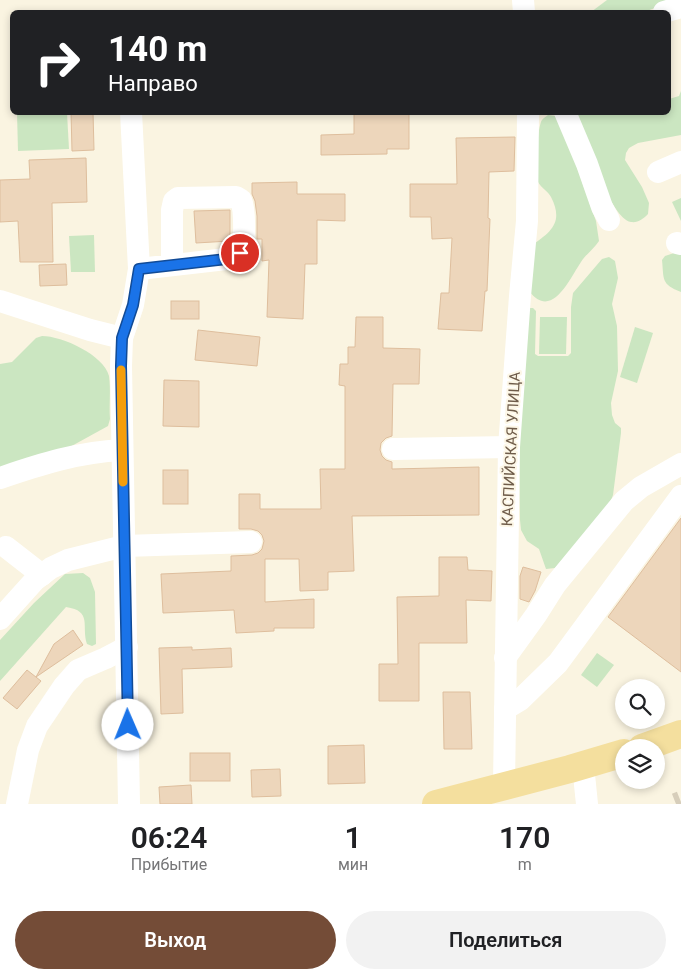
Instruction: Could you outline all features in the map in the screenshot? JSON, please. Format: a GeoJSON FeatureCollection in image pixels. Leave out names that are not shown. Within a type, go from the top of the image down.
{"type":"FeatureCollection","features":[{"type":"Feature","properties":{"kind":"main road"},"geometry":{"type":"LineString","coordinates":[[665,740],[681,734]]}},
{"type":"Feature","properties":{"kind":"main road"},"geometry":{"type":"LineString","coordinates":[[436,804],[615,756]]}},
{"type":"Feature","properties":{"kind":"street"},"geometry":{"type":"LineString","coordinates":[[129,804],[122,450],[122,338],[133,305],[139,269],[131,115]]}},
{"type":"Feature","properties":{"kind":"street","name":"КАСПИЙСКАЯ УЛИЦА"},"geometry":{"type":"LineString","coordinates":[[504,785],[509,447],[519,305],[528,222],[528,115]]}},
{"type":"Feature","properties":{"kind":"street"},"geometry":{"type":"LineString","coordinates":[[566,115],[587,164],[602,207],[609,220]]}},
{"type":"Feature","properties":{"kind":"street"},"geometry":{"type":"LineString","coordinates":[[658,172],[681,162]]}},
{"type":"Feature","properties":{"kind":"street"},"geometry":{"type":"LineString","coordinates":[[139,269],[172,265]]}},
{"type":"Feature","properties":{"kind":"street"},"geometry":{"type":"LineString","coordinates":[[0,301],[90,330],[122,338]]}},
{"type":"Feature","properties":{"kind":"street"},"geometry":{"type":"LineString","coordinates":[[393,449],[509,447]]}},
{"type":"Feature","properties":{"kind":"street"},"geometry":{"type":"LineString","coordinates":[[0,478],[70,456],[88,452],[122,450]]}},
{"type":"Feature","properties":{"kind":"street"},"geometry":{"type":"LineString","coordinates":[[505,658],[536,616],[555,585],[624,501],[641,486],[681,464]]}},
{"type":"Feature","properties":{"kind":"street"},"geometry":{"type":"LineString","coordinates":[[505,709],[520,700],[558,662],[681,496]]}},
{"type":"Feature","properties":{"kind":"street"},"geometry":{"type":"LineString","coordinates":[[0,619],[34,580],[68,560],[124,538],[251,542]]}},
{"type":"Feature","properties":{"kind":"street"},"geometry":{"type":"LineString","coordinates":[[6,547],[42,575]]}},
{"type":"Feature","properties":{"kind":"street"},"geometry":{"type":"LineString","coordinates":[[18,804],[28,750],[37,726],[64,686],[78,670],[127,647]]}},
{"type":"Feature","properties":{"kind":"street"},"geometry":{"type":"LineString","coordinates":[[583,765],[587,804]]}},
{"type":"Feature","properties":{"kind":"green space"},"geometry":{"type":"Polygon","coordinates":[[[607,0],[677,0],[650,10],[594,10],[607,0]]]}},
{"type":"Feature","properties":{"kind":"green space"},"geometry":{"type":"Polygon","coordinates":[[[681,91],[681,135],[638,143],[629,148],[626,153],[625,160],[642,187],[649,203],[648,214],[636,222],[631,222],[623,217],[614,206],[606,191],[590,155],[576,115],[671,115],[671,98],[679,96],[681,91]]]}},
{"type":"Feature","properties":{"kind":"green space"},"geometry":{"type":"Polygon","coordinates":[[[17,115],[67,115],[69,149],[18,151],[17,115]]]}},
{"type":"Feature","properties":{"kind":"green space"},"geometry":{"type":"Polygon","coordinates":[[[548,115],[556,116],[572,153],[596,221],[599,241],[583,259],[560,294],[553,299],[545,301],[537,299],[529,291],[532,245],[550,231],[556,220],[555,206],[551,197],[539,184],[537,177],[540,124],[548,115]]]}},
{"type":"Feature","properties":{"kind":"green space"},"geometry":{"type":"Polygon","coordinates":[[[681,198],[681,221],[672,202],[681,198]]]}},
{"type":"Feature","properties":{"kind":"green space"},"geometry":{"type":"Polygon","coordinates":[[[94,235],[95,272],[71,272],[69,236],[94,235]]]}},
{"type":"Feature","properties":{"kind":"green space"},"geometry":{"type":"Polygon","coordinates":[[[674,253],[681,254],[681,292],[667,284],[664,277],[662,260],[665,256],[674,253]]]}},
{"type":"Feature","properties":{"kind":"green space"},"geometry":{"type":"Polygon","coordinates":[[[609,257],[615,261],[618,278],[612,304],[617,326],[618,371],[611,403],[615,423],[621,428],[613,495],[609,506],[555,568],[546,569],[539,549],[527,541],[521,530],[520,520],[519,440],[528,308],[533,308],[536,311],[535,354],[538,356],[568,356],[571,353],[571,307],[573,293],[602,259],[609,257]]]}},
{"type":"Feature","properties":{"kind":"green space"},"geometry":{"type":"Polygon","coordinates":[[[540,317],[567,317],[566,354],[539,354],[540,317]]]}},
{"type":"Feature","properties":{"kind":"green space"},"geometry":{"type":"Polygon","coordinates":[[[635,327],[653,333],[637,383],[620,377],[635,327]]]}},
{"type":"Feature","properties":{"kind":"green space"},"geometry":{"type":"Polygon","coordinates":[[[42,336],[60,339],[81,348],[91,354],[106,368],[110,387],[110,419],[108,426],[68,448],[0,472],[0,364],[12,362],[36,338],[42,336]]]}},
{"type":"Feature","properties":{"kind":"green space"},"geometry":{"type":"Polygon","coordinates":[[[83,573],[90,578],[95,592],[96,644],[92,646],[87,644],[84,620],[80,612],[66,607],[0,681],[0,640],[34,603],[65,574],[83,573]]]}},
{"type":"Feature","properties":{"kind":"green space"},"geometry":{"type":"Polygon","coordinates":[[[597,653],[614,665],[597,687],[581,675],[597,653]]]}},
{"type":"Feature","properties":{"kind":"building"},"geometry":{"type":"Polygon","coordinates":[[[71,115],[93,115],[94,150],[72,151],[71,115]]]}},
{"type":"Feature","properties":{"kind":"building"},"geometry":{"type":"Polygon","coordinates":[[[354,115],[409,115],[409,149],[387,149],[387,154],[321,155],[321,135],[354,134],[354,115]]]}},
{"type":"Feature","properties":{"kind":"building"},"geometry":{"type":"Polygon","coordinates":[[[515,137],[514,171],[489,172],[488,218],[490,219],[487,291],[485,291],[482,331],[438,329],[441,293],[449,293],[452,238],[432,239],[431,217],[410,217],[410,184],[457,184],[456,138],[515,137]]]}},
{"type":"Feature","properties":{"kind":"building"},"geometry":{"type":"Polygon","coordinates":[[[86,158],[87,202],[52,203],[53,262],[20,262],[18,221],[0,222],[0,180],[30,179],[29,160],[86,158]]]}},
{"type":"Feature","properties":{"kind":"building"},"geometry":{"type":"Polygon","coordinates":[[[297,182],[297,194],[345,194],[345,221],[317,220],[317,264],[305,264],[303,319],[267,317],[269,260],[262,261],[262,239],[257,239],[257,216],[252,194],[252,183],[297,182]]]}},
{"type":"Feature","properties":{"kind":"building"},"geometry":{"type":"Polygon","coordinates":[[[230,210],[230,241],[196,243],[194,211],[230,210]]]}},
{"type":"Feature","properties":{"kind":"building"},"geometry":{"type":"Polygon","coordinates":[[[66,264],[67,285],[40,286],[39,265],[66,264]]]}},
{"type":"Feature","properties":{"kind":"building"},"geometry":{"type":"Polygon","coordinates":[[[171,301],[199,301],[199,319],[171,319],[171,301]]]}},
{"type":"Feature","properties":{"kind":"building"},"geometry":{"type":"Polygon","coordinates":[[[356,317],[383,317],[383,348],[420,349],[419,384],[393,384],[392,436],[386,438],[381,443],[380,450],[382,456],[392,462],[392,469],[479,467],[479,515],[352,516],[354,571],[328,572],[328,590],[300,591],[299,559],[265,559],[265,602],[314,599],[314,628],[274,628],[274,631],[236,633],[234,610],[163,613],[161,574],[231,571],[231,556],[252,555],[262,549],[264,541],[258,531],[239,529],[239,494],[260,494],[260,509],[321,509],[320,469],[345,469],[345,386],[339,385],[340,364],[348,364],[348,347],[355,347],[356,317]]]}},
{"type":"Feature","properties":{"kind":"building"},"geometry":{"type":"Polygon","coordinates":[[[198,330],[260,337],[257,366],[195,360],[198,330]]]}},
{"type":"Feature","properties":{"kind":"building"},"geometry":{"type":"Polygon","coordinates":[[[164,380],[199,381],[199,427],[163,426],[164,380]]]}},
{"type":"Feature","properties":{"kind":"building"},"geometry":{"type":"Polygon","coordinates":[[[163,470],[188,470],[188,504],[163,504],[163,470]]]}},
{"type":"Feature","properties":{"kind":"building"},"geometry":{"type":"Polygon","coordinates":[[[681,518],[681,672],[608,617],[681,518]]]}},
{"type":"Feature","properties":{"kind":"building"},"geometry":{"type":"Polygon","coordinates":[[[439,557],[467,557],[468,570],[492,571],[491,601],[466,600],[467,643],[419,643],[419,701],[379,701],[379,664],[398,664],[397,597],[439,596],[439,557]]]}},
{"type":"Feature","properties":{"kind":"building"},"geometry":{"type":"Polygon","coordinates":[[[523,567],[541,572],[529,602],[520,599],[520,576],[523,567]]]}},
{"type":"Feature","properties":{"kind":"building"},"geometry":{"type":"Polygon","coordinates":[[[73,630],[83,645],[36,677],[54,644],[73,630]]]}},
{"type":"Feature","properties":{"kind":"building"},"geometry":{"type":"Polygon","coordinates":[[[192,647],[192,650],[231,648],[232,667],[182,669],[183,713],[161,714],[159,648],[192,647]]]}},
{"type":"Feature","properties":{"kind":"building"},"geometry":{"type":"Polygon","coordinates":[[[27,670],[41,681],[17,709],[3,698],[27,670]]]}},
{"type":"Feature","properties":{"kind":"building"},"geometry":{"type":"Polygon","coordinates":[[[443,692],[470,692],[472,749],[444,749],[443,692]]]}},
{"type":"Feature","properties":{"kind":"building"},"geometry":{"type":"Polygon","coordinates":[[[364,745],[365,783],[328,784],[328,746],[364,745]]]}},
{"type":"Feature","properties":{"kind":"building"},"geometry":{"type":"Polygon","coordinates":[[[190,753],[230,753],[230,781],[190,781],[190,753]]]}},
{"type":"Feature","properties":{"kind":"building"},"geometry":{"type":"Polygon","coordinates":[[[280,769],[281,796],[252,797],[251,770],[280,769]]]}},
{"type":"Feature","properties":{"kind":"building"},"geometry":{"type":"Polygon","coordinates":[[[191,785],[192,804],[160,804],[159,787],[191,785]]]}},
{"type":"Feature","properties":{"kind":"tunnel"},"geometry":{"type":"LineString","coordinates":[[676,804],[681,802]]}},
{"type":"Feature","properties":{"kind":"slow traffic"},"geometry":{"type":"LineString","coordinates":[[121,370],[123,482]]}},
{"type":"Feature","properties":{"kind":"route"},"geometry":{"type":"LineString","coordinates":[[128,725],[123,530],[122,338],[133,305],[139,269],[235,258],[240,253]]}}]}
